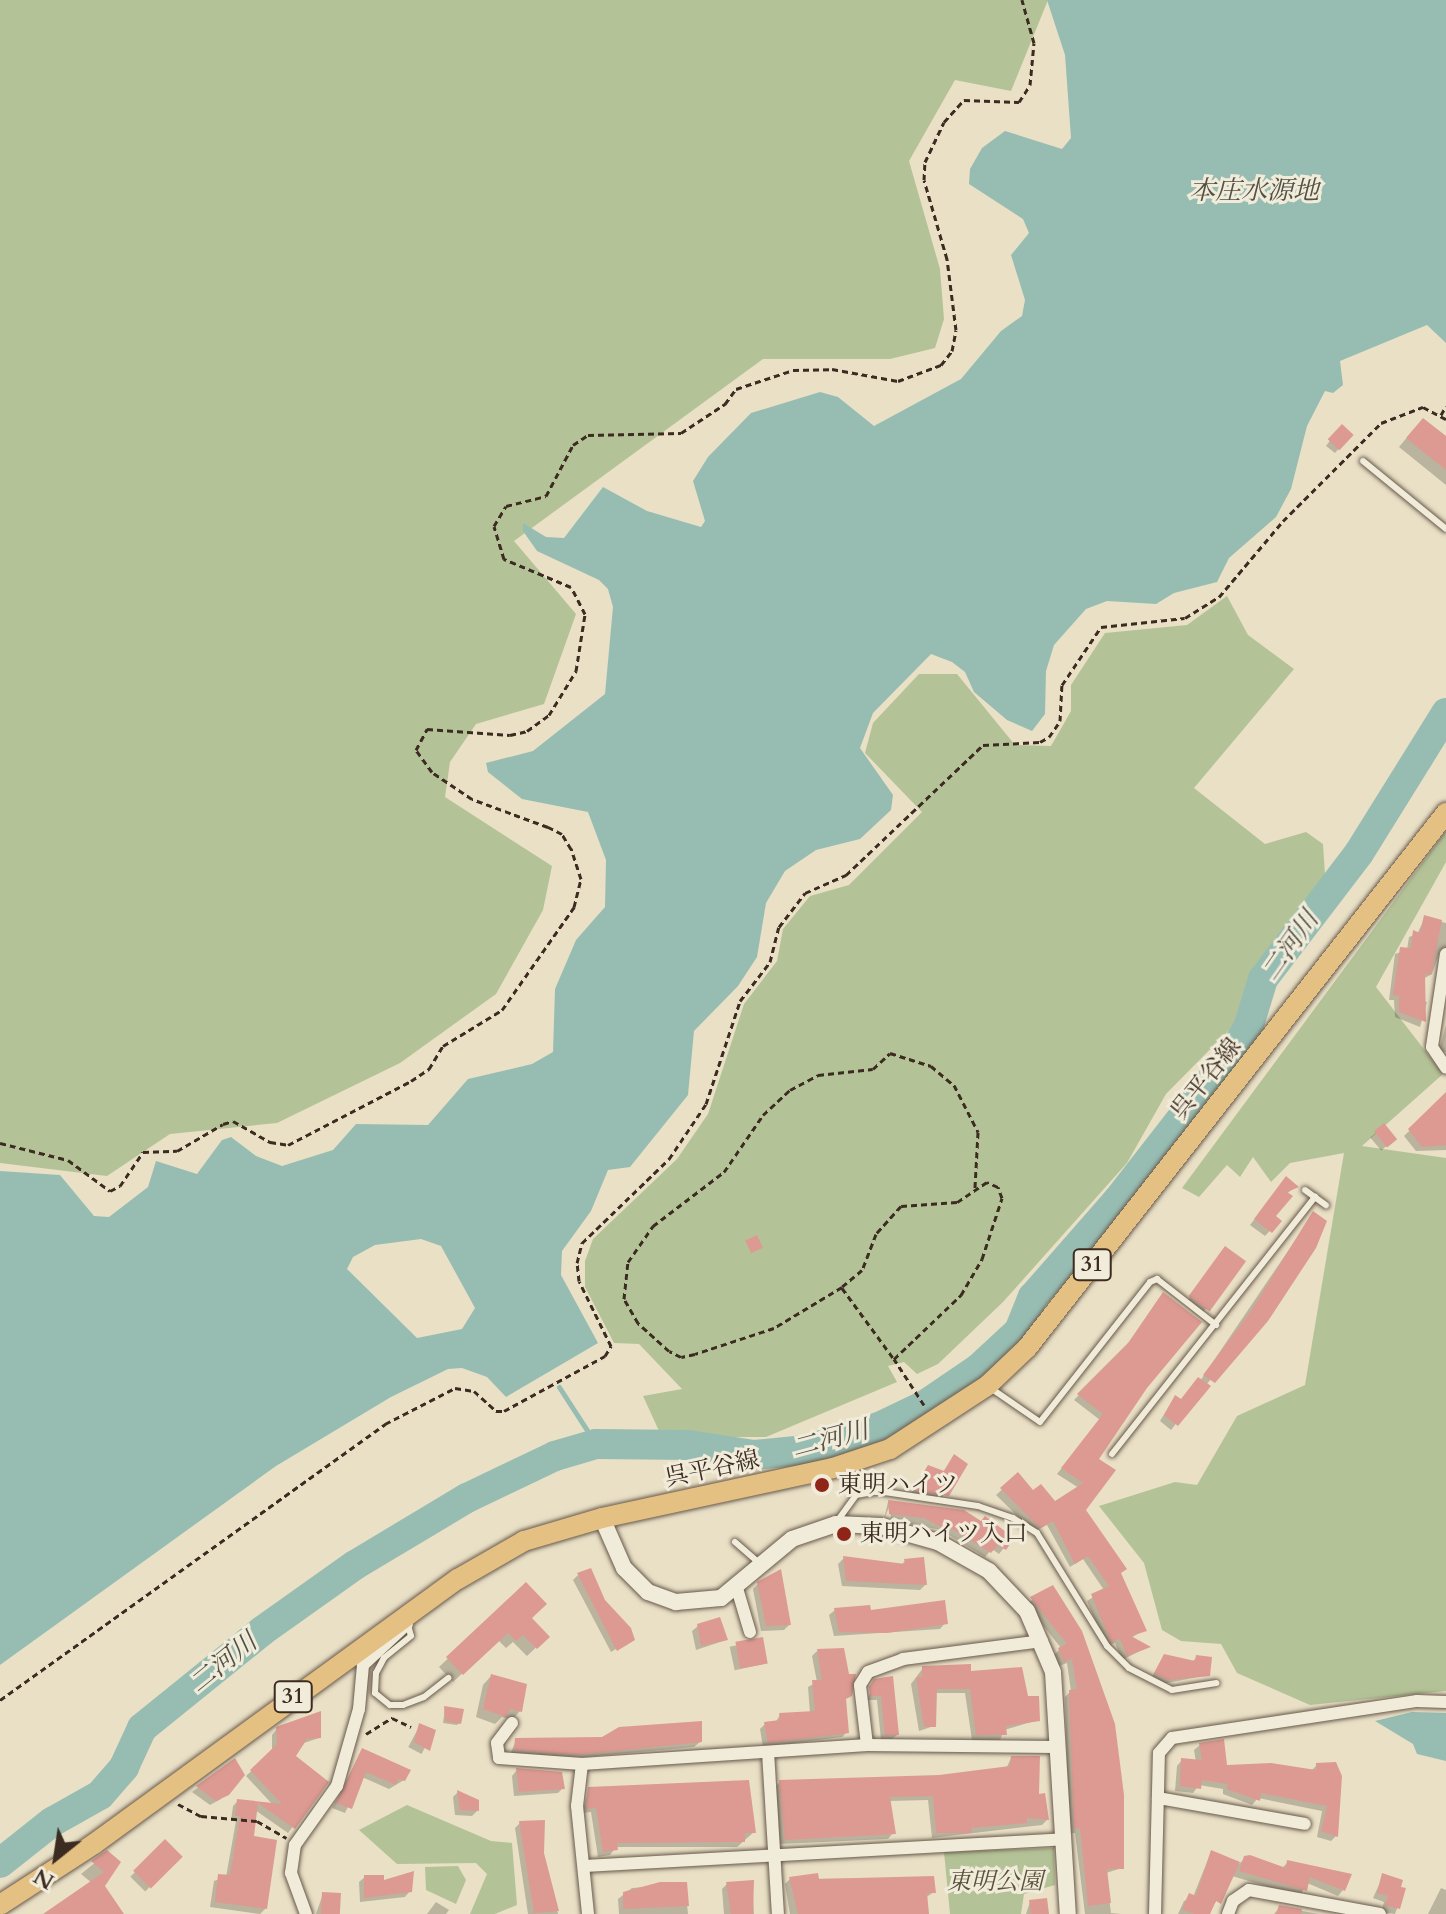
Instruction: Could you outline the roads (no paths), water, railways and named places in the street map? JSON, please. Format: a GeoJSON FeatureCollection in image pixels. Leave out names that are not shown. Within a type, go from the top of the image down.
{"type":"FeatureCollection","features":[{"type":"Feature","properties":{"kind":"main road","name":"呉平谷線"},"geometry":{"type":"LineString","coordinates":[[0,1905],[524,1541],[602,1518],[702,1500],[890,1449],[988,1385],[1027,1348],[1446,813]]}},
{"type":"Feature","properties":{"kind":"street"},"geometry":{"type":"LineString","coordinates":[[1446,954],[1432,1047],[1446,1068]]}},
{"type":"Feature","properties":{"kind":"street"},"geometry":{"type":"LineString","coordinates":[[602,1518],[624,1568],[648,1592],[676,1602],[701,1603],[721,1598],[759,1563],[792,1539],[836,1524],[881,1526],[938,1542],[989,1571],[1027,1611],[1053,1672],[1055,1747],[1068,1914]]}},
{"type":"Feature","properties":{"kind":"street"},"geometry":{"type":"LineString","coordinates":[[736,1585],[750,1632]]}},
{"type":"Feature","properties":{"kind":"street"},"geometry":{"type":"LineString","coordinates":[[306,1914],[291,1873],[295,1845],[337,1786],[352,1736],[363,1665],[406,1621]]}},
{"type":"Feature","properties":{"kind":"street"},"geometry":{"type":"LineString","coordinates":[[867,1745],[860,1685],[868,1672],[903,1659],[1042,1641]]}},
{"type":"Feature","properties":{"kind":"street"},"geometry":{"type":"LineString","coordinates":[[1155,1914],[1159,1753],[1172,1738],[1417,1701],[1446,1702]]}},
{"type":"Feature","properties":{"kind":"street"},"geometry":{"type":"LineString","coordinates":[[512,1723],[497,1743],[499,1758],[582,1764],[867,1745],[1055,1747]]}},
{"type":"Feature","properties":{"kind":"street"},"geometry":{"type":"LineString","coordinates":[[768,1752],[778,1914]]}},
{"type":"Feature","properties":{"kind":"street"},"geometry":{"type":"LineString","coordinates":[[582,1764],[577,1806],[586,1866],[588,1914]]}},
{"type":"Feature","properties":{"kind":"street"},"geometry":{"type":"LineString","coordinates":[[1158,1798],[1305,1824]]}},
{"type":"Feature","properties":{"kind":"street"},"geometry":{"type":"LineString","coordinates":[[586,1866],[1062,1839]]}},
{"type":"Feature","properties":{"kind":"street"},"geometry":{"type":"LineString","coordinates":[[1228,1914],[1233,1901],[1249,1890],[1380,1914]]}},
{"type":"Feature","properties":{"kind":"lane"},"geometry":{"type":"LineString","coordinates":[[1363,461],[1446,529]]}},
{"type":"Feature","properties":{"kind":"lane"},"geometry":{"type":"LineString","coordinates":[[1305,1190],[1326,1205]]}},
{"type":"Feature","properties":{"kind":"lane"},"geometry":{"type":"LineString","coordinates":[[1112,1454],[1315,1197]]}},
{"type":"Feature","properties":{"kind":"lane"},"geometry":{"type":"LineString","coordinates":[[988,1385],[1040,1422],[1150,1282],[1157,1279],[1216,1325]]}},
{"type":"Feature","properties":{"kind":"lane"},"geometry":{"type":"LineString","coordinates":[[836,1524],[856,1495],[878,1491],[978,1506],[1013,1518],[1037,1533],[1107,1646],[1129,1668],[1172,1690],[1216,1683]]}},
{"type":"Feature","properties":{"kind":"lane"},"geometry":{"type":"LineString","coordinates":[[735,1542],[759,1563]]}},
{"type":"Feature","properties":{"kind":"lane"},"geometry":{"type":"LineString","coordinates":[[406,1621],[411,1636],[384,1658],[376,1673],[375,1693],[390,1705],[403,1705],[424,1697],[448,1678]]}},
{"type":"Feature","properties":{"kind":"water","name":"本庄水源地"},"geometry":{"type":"Polygon","coordinates":[[[1047,0],[1446,0],[1446,343],[1427,325],[1340,361],[1343,385],[1333,393],[1325,391],[1307,426],[1291,489],[1276,517],[1229,558],[1217,582],[1174,593],[1156,604],[1107,601],[1086,609],[1054,645],[1046,671],[1045,714],[1032,731],[1007,720],[974,692],[965,672],[952,662],[931,654],[873,713],[860,748],[893,795],[891,810],[860,839],[816,850],[785,871],[766,903],[757,957],[738,986],[694,1031],[688,1095],[630,1167],[608,1170],[591,1211],[562,1251],[561,1275],[598,1343],[506,1397],[487,1377],[462,1368],[448,1369],[391,1397],[276,1466],[0,1665],[0,1171],[60,1175],[94,1216],[109,1217],[148,1187],[156,1161],[197,1174],[222,1140],[231,1137],[256,1156],[282,1166],[333,1150],[356,1124],[428,1125],[468,1079],[532,1064],[553,1052],[555,989],[576,940],[605,907],[606,860],[588,812],[522,799],[488,772],[486,763],[533,751],[605,694],[613,607],[608,589],[599,580],[537,551],[523,531],[523,523],[546,537],[564,538],[603,487],[647,511],[701,527],[705,521],[693,481],[708,457],[751,413],[820,392],[838,397],[874,426],[961,379],[1001,331],[1022,316],[1025,300],[1011,255],[1029,233],[1023,219],[969,184],[970,169],[982,148],[1005,131],[1062,149],[1071,138],[1065,55],[1047,0]],[[421,1239],[375,1245],[353,1257],[347,1269],[417,1338],[462,1329],[475,1308],[441,1246],[421,1239]]]}},
{"type":"Feature","properties":{"kind":"water"},"geometry":{"type":"Polygon","coordinates":[[[1412,1712],[1446,1713],[1446,1761],[1417,1754],[1413,1744],[1375,1721],[1412,1712]]]}},
{"type":"Feature","properties":{"kind":"waterway","name":"二河川"},"geometry":{"type":"LineString","coordinates":[[0,1863],[52,1822],[100,1795],[124,1767],[142,1728],[262,1631],[355,1565],[467,1498],[555,1456],[596,1444],[689,1445],[754,1455],[806,1450],[879,1427],[925,1405],[978,1369],[1019,1331],[1033,1297],[1118,1200],[1231,1055],[1248,1028],[1263,979],[1359,853],[1446,713]]}},
{"type":"Feature","properties":{"kind":"waterway"},"geometry":{"type":"LineString","coordinates":[[559,1387],[596,1444]]}},
{"type":"Feature","properties":{"kind":"place","name":"東明ハイツ"},"geometry":{"type":"Point","coordinates":[822,1485]}},
{"type":"Feature","properties":{"kind":"place","name":"東明ハイツ入口"},"geometry":{"type":"Point","coordinates":[844,1534]}},
{"type":"Feature","properties":{"kind":"park label","name":"東明公園"},"geometry":{"type":"Point","coordinates":[995,1882]}}]}
